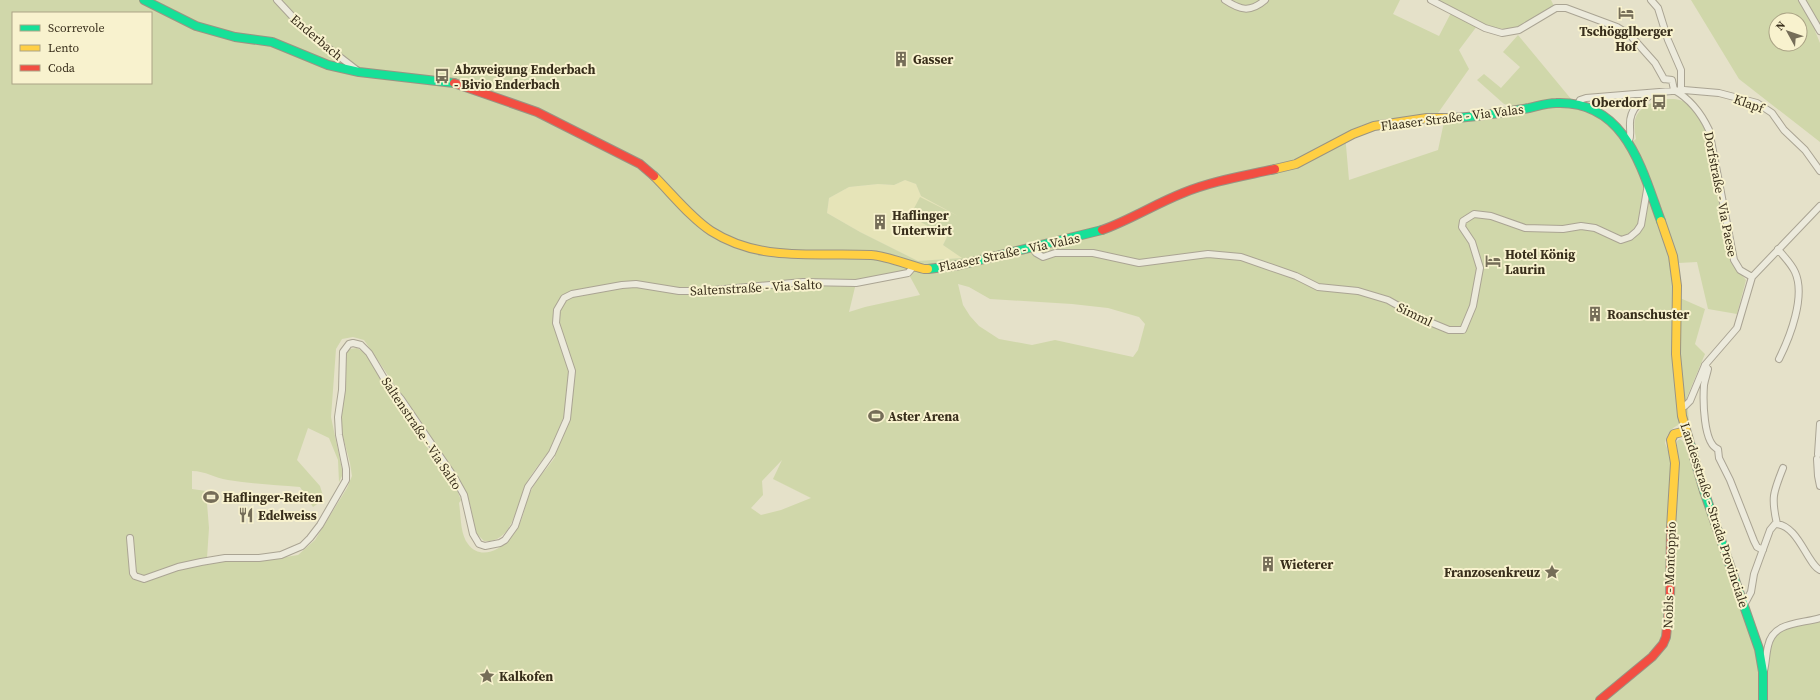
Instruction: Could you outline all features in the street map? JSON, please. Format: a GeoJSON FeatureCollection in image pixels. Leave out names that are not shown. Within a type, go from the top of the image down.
{"type":"FeatureCollection","features":[{"type":"Feature","properties":{"kind":"main road","name":"Flaaser Straße - Via Valas"},"geometry":{"type":"LineString","coordinates":[[144,0],[196,26],[234,37],[272,42],[328,65],[359,72],[445,81],[466,86],[537,112],[640,164],[654,175],[711,230],[737,245],[777,254],[873,255],[924,269],[960,265],[1097,232],[1120,224],[1182,193],[1203,186],[1296,164],[1353,134],[1374,126],[1427,118],[1460,118],[1485,115],[1556,103],[1578,104],[1600,113],[1612,121],[1629,141],[1637,156],[1648,184]]}},
{"type":"Feature","properties":{"kind":"main road","name":"Landesstraße - Strada Provinciale"},"geometry":{"type":"LineString","coordinates":[[1648,184],[1673,256],[1677,286],[1676,354],[1681,407],[1686,430],[1704,491],[1759,649],[1763,672],[1762,700]]}},
{"type":"Feature","properties":{"kind":"main road","name":"Nobls - Montoppio"},"geometry":{"type":"LineString","coordinates":[[1600,700],[1652,657],[1660,649],[1666,637],[1669,622],[1670,540],[1675,463],[1671,440],[1674,434],[1686,430]]}},
{"type":"Feature","properties":{"kind":"street","name":"Enderbach"},"geometry":{"type":"LineString","coordinates":[[277,0],[305,30],[359,72]]}},
{"type":"Feature","properties":{"kind":"street"},"geometry":{"type":"LineString","coordinates":[[1225,0],[1244,9],[1258,6],[1265,0]]}},
{"type":"Feature","properties":{"kind":"street"},"geometry":{"type":"LineString","coordinates":[[1431,0],[1485,28],[1502,33],[1519,30],[1556,8],[1566,8],[1617,27],[1630,35],[1655,63],[1664,79],[1661,84],[1661,91]]}},
{"type":"Feature","properties":{"kind":"street"},"geometry":{"type":"LineString","coordinates":[[1651,0],[1658,8],[1668,40],[1681,70],[1681,90]]}},
{"type":"Feature","properties":{"kind":"street"},"geometry":{"type":"LineString","coordinates":[[1802,0],[1820,31]]}},
{"type":"Feature","properties":{"kind":"street","name":"Dorfstraße - Via Paese"},"geometry":{"type":"LineString","coordinates":[[1664,79],[1672,80],[1674,90],[1688,101],[1702,116],[1710,130],[1734,260],[1740,270],[1752,277]]}},
{"type":"Feature","properties":{"kind":"street"},"geometry":{"type":"LineString","coordinates":[[1578,104],[1580,100],[1586,98],[1674,90]]}},
{"type":"Feature","properties":{"kind":"street","name":"Klapf"},"geometry":{"type":"LineString","coordinates":[[1674,90],[1718,93],[1760,104],[1772,113],[1784,130],[1800,144],[1820,171]]}},
{"type":"Feature","properties":{"kind":"street"},"geometry":{"type":"LineString","coordinates":[[1629,141],[1631,134],[1630,125],[1632,111],[1643,100],[1661,91]]}},
{"type":"Feature","properties":{"kind":"street","name":"Simml"},"geometry":{"type":"LineString","coordinates":[[1032,247],[1036,253],[1043,257],[1055,254],[1093,253],[1139,262],[1208,254],[1241,258],[1296,276],[1318,287],[1358,291],[1388,300],[1420,318],[1449,330],[1462,330],[1473,306],[1480,268],[1472,242],[1462,228],[1463,221],[1474,214],[1491,216],[1525,228],[1563,229],[1581,226],[1595,228],[1621,240],[1630,237],[1641,225],[1648,184]]}},
{"type":"Feature","properties":{"kind":"street"},"geometry":{"type":"LineString","coordinates":[[1681,407],[1685,406],[1690,401],[1705,365],[1737,328],[1752,277],[1820,206]]}},
{"type":"Feature","properties":{"kind":"street"},"geometry":{"type":"LineString","coordinates":[[1778,250],[1795,271],[1798,289],[1793,328],[1779,359]]}},
{"type":"Feature","properties":{"kind":"street","name":"Saltenstraße - Via Salto"},"geometry":{"type":"LineString","coordinates":[[130,538],[132,547],[132,570],[133,573],[140,578],[150,577],[178,567],[225,558],[254,558],[281,555],[302,546],[320,524],[346,480],[346,469],[339,435],[338,417],[342,390],[342,358],[343,352],[349,344],[358,343],[365,348],[385,380],[402,399],[461,488],[468,508],[473,534],[476,540],[482,546],[496,545],[505,540],[515,526],[528,486],[552,453],[567,419],[572,372],[556,323],[557,310],[564,298],[572,294],[622,284],[636,284],[679,291],[702,291],[803,282],[856,283],[908,273],[914,266]]}},
{"type":"Feature","properties":{"kind":"street"},"geometry":{"type":"LineString","coordinates":[[1705,365],[1708,369],[1704,383],[1704,409],[1709,439],[1712,446],[1718,449],[1719,458],[1730,480],[1754,541],[1757,547],[1763,550]]}},
{"type":"Feature","properties":{"kind":"street"},"geometry":{"type":"LineString","coordinates":[[1820,424],[1817,457],[1820,486]]}},
{"type":"Feature","properties":{"kind":"street"},"geometry":{"type":"LineString","coordinates":[[1777,524],[1772,501],[1774,489],[1783,468]]}},
{"type":"Feature","properties":{"kind":"street"},"geometry":{"type":"LineString","coordinates":[[1744,605],[1752,592],[1754,574],[1771,527],[1777,524]]}},
{"type":"Feature","properties":{"kind":"street"},"geometry":{"type":"LineString","coordinates":[[1777,524],[1785,528],[1798,539],[1814,567],[1820,570]]}},
{"type":"Feature","properties":{"kind":"street"},"geometry":{"type":"LineString","coordinates":[[1763,672],[1768,645],[1774,633],[1791,624],[1808,622],[1820,618]]}},
{"type":"Feature","properties":{"kind":"shaded area"},"geometry":{"type":"Polygon","coordinates":[[[905,180],[916,184],[921,196],[958,216],[943,245],[963,258],[918,261],[860,232],[827,213],[829,198],[849,187],[878,184],[894,185],[905,180]]]}},
{"type":"Feature","properties":{"kind":"green space"},"geometry":{"type":"Polygon","coordinates":[[[0,0],[1400,0],[1393,14],[1439,36],[1453,9],[1427,0],[1551,0],[1554,6],[1527,23],[1518,26],[1501,29],[1491,27],[1480,22],[1459,50],[1469,69],[1438,113],[1362,125],[1345,134],[1349,180],[1438,150],[1444,122],[1511,115],[1511,106],[1504,104],[1477,80],[1484,74],[1501,88],[1520,67],[1503,52],[1518,35],[1581,111],[1600,117],[1613,127],[1628,145],[1636,139],[1634,128],[1635,119],[1639,111],[1645,107],[1659,100],[1675,99],[1688,104],[1692,108],[1709,138],[1733,265],[1746,280],[1737,314],[1708,309],[1697,262],[1678,263],[1680,298],[1705,309],[1695,344],[1705,354],[1687,397],[1689,422],[1680,424],[1673,428],[1668,434],[1665,443],[1672,460],[1666,543],[1666,593],[1677,498],[1677,441],[1680,439],[1683,441],[1689,457],[1697,484],[1739,598],[1755,650],[1770,648],[1773,640],[1783,630],[1820,620],[1820,700],[0,700],[0,0]],[[905,180],[894,185],[878,184],[849,187],[829,198],[827,213],[860,232],[918,261],[962,258],[943,245],[947,237],[912,217],[911,214],[920,197],[958,216],[921,196],[916,184],[905,180]],[[726,235],[719,239],[742,243],[726,235]],[[908,273],[856,283],[849,312],[920,295],[908,273]],[[958,284],[963,305],[979,326],[999,339],[1032,345],[1055,340],[1133,357],[1138,350],[1145,324],[1139,317],[1108,308],[1072,304],[990,299],[969,287],[958,284]],[[353,337],[342,339],[336,349],[331,417],[343,474],[339,482],[338,460],[329,438],[308,428],[297,460],[320,486],[324,499],[313,507],[300,487],[223,479],[202,472],[192,471],[192,489],[206,491],[209,528],[207,558],[218,562],[261,561],[298,555],[315,540],[347,488],[352,476],[342,433],[342,404],[347,351],[357,348],[365,353],[404,414],[457,490],[461,500],[459,503],[462,530],[468,544],[474,550],[488,552],[495,550],[508,541],[520,524],[528,497],[533,487],[555,457],[553,454],[546,455],[528,480],[512,523],[507,530],[501,536],[493,540],[484,541],[476,533],[470,504],[458,478],[364,340],[353,337]],[[782,460],[762,481],[763,495],[751,508],[761,515],[781,510],[811,498],[773,479],[782,460]]]}},
{"type":"Feature","properties":{"kind":"green space"},"geometry":{"type":"Polygon","coordinates":[[[1691,0],[1820,0],[1820,27],[1815,31],[1820,43],[1820,142],[1739,79],[1691,0]]]}},
{"type":"Feature","properties":{"kind":"traffic: fast"},"geometry":{"type":"LineString","coordinates":[[144,0],[196,26],[235,37],[272,42],[328,65],[359,72],[454,83]]}},
{"type":"Feature","properties":{"kind":"traffic: fast"},"geometry":{"type":"LineString","coordinates":[[1448,118],[1469,117],[1556,103],[1580,105],[1599,113],[1615,126],[1628,142],[1638,160],[1661,221]]}},
{"type":"Feature","properties":{"kind":"traffic: fast"},"geometry":{"type":"LineString","coordinates":[[928,269],[960,265],[1102,230]]}},
{"type":"Feature","properties":{"kind":"traffic: fast"},"geometry":{"type":"LineString","coordinates":[[1689,440],[1704,491],[1759,649],[1763,672],[1763,700]]}},
{"type":"Feature","properties":{"kind":"traffic: slow"},"geometry":{"type":"LineString","coordinates":[[1275,169],[1296,164],[1353,134],[1374,126],[1427,118],[1448,118]]}},
{"type":"Feature","properties":{"kind":"traffic: slow"},"geometry":{"type":"LineString","coordinates":[[654,176],[689,213],[704,226],[730,241],[749,248],[789,254],[871,255],[928,269]]}},
{"type":"Feature","properties":{"kind":"traffic: slow"},"geometry":{"type":"LineString","coordinates":[[1661,221],[1673,256],[1677,286],[1676,354],[1682,416],[1689,440]]}},
{"type":"Feature","properties":{"kind":"traffic: slow"},"geometry":{"type":"LineString","coordinates":[[1671,528],[1675,463],[1671,440],[1674,434],[1686,431]]}},
{"type":"Feature","properties":{"kind":"traffic: jam"},"geometry":{"type":"LineString","coordinates":[[454,83],[537,112],[640,164],[654,176]]}},
{"type":"Feature","properties":{"kind":"traffic: jam"},"geometry":{"type":"LineString","coordinates":[[1102,230],[1123,222],[1173,197],[1205,185],[1275,169]]}},
{"type":"Feature","properties":{"kind":"traffic: jam"},"geometry":{"type":"LineString","coordinates":[[1600,700],[1652,657],[1663,644],[1666,637],[1670,598],[1671,528]]}},
{"type":"Feature","properties":{"kind":"place","name":"Tschögglberger Hof"},"geometry":{"type":"Point","coordinates":[1626,13]}},
{"type":"Feature","properties":{"kind":"place","name":"Gasser"},"geometry":{"type":"Point","coordinates":[901,59]}},
{"type":"Feature","properties":{"kind":"place","name":"Abzweigung Enderbach - Bivio Enderbach"},"geometry":{"type":"Point","coordinates":[442,76]}},
{"type":"Feature","properties":{"kind":"place","name":"Oberdorf"},"geometry":{"type":"Point","coordinates":[1659,102]}},
{"type":"Feature","properties":{"kind":"place","name":"Haflinger Unterwirt"},"geometry":{"type":"Point","coordinates":[880,222]}},
{"type":"Feature","properties":{"kind":"place","name":"Hotel König Laurin"},"geometry":{"type":"Point","coordinates":[1493,261]}},
{"type":"Feature","properties":{"kind":"place","name":"Roanschuster"},"geometry":{"type":"Point","coordinates":[1595,314]}},
{"type":"Feature","properties":{"kind":"place","name":"Aster Arena"},"geometry":{"type":"Point","coordinates":[876,416]}},
{"type":"Feature","properties":{"kind":"place","name":"Haflinger-Reiten"},"geometry":{"type":"Point","coordinates":[211,497]}},
{"type":"Feature","properties":{"kind":"place","name":"Edelweiss"},"geometry":{"type":"Point","coordinates":[246,515]}},
{"type":"Feature","properties":{"kind":"place","name":"Wieterer"},"geometry":{"type":"Point","coordinates":[1268,564]}},
{"type":"Feature","properties":{"kind":"place","name":"Franzosenkreuz"},"geometry":{"type":"Point","coordinates":[1552,572]}},
{"type":"Feature","properties":{"kind":"place","name":"Kalkofen"},"geometry":{"type":"Point","coordinates":[487,676]}}]}
